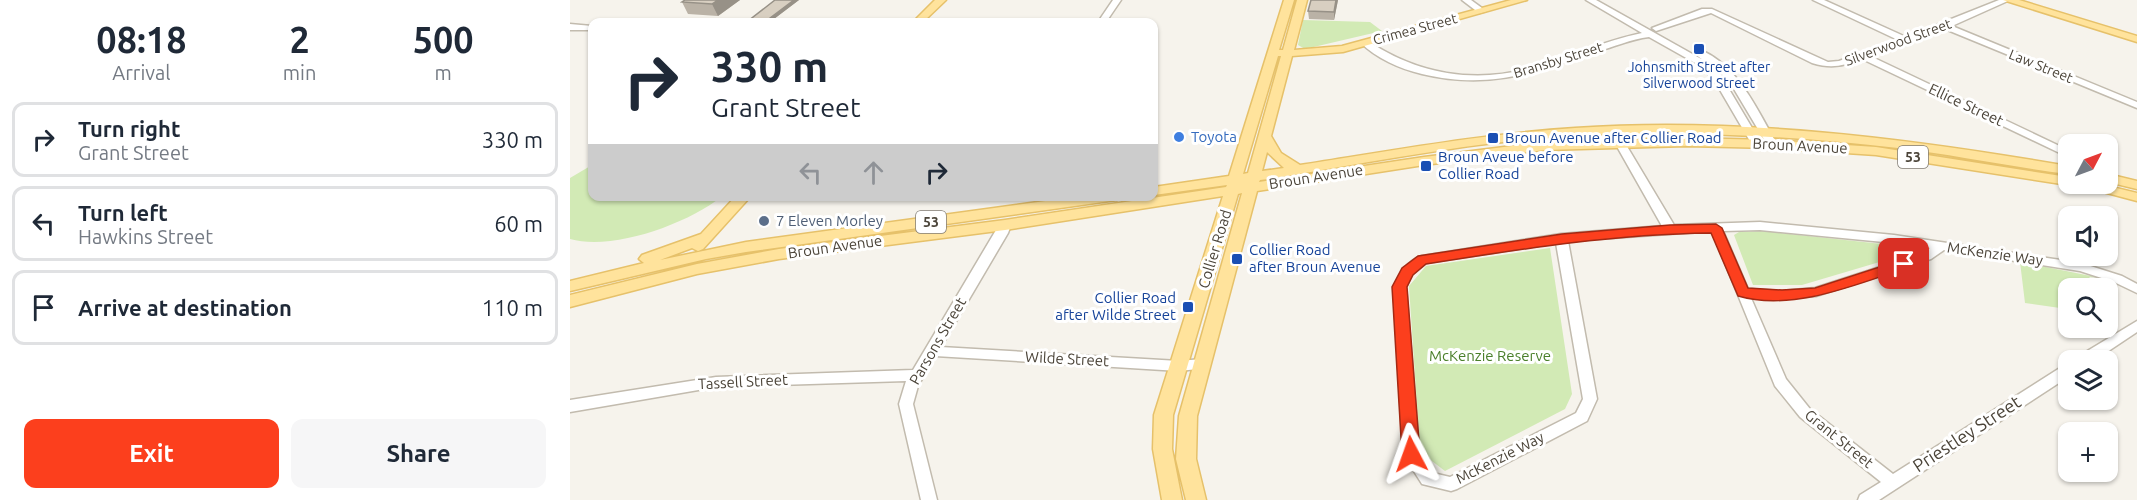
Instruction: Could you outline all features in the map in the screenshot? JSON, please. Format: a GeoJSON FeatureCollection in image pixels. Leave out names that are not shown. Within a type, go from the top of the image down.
{"type":"FeatureCollection","features":[{"type":"Feature","properties":{"kind":"main road"},"geometry":{"type":"LineString","coordinates":[[922,18],[941,0]]}},
{"type":"Feature","properties":{"kind":"main road"},"geometry":{"type":"LineString","coordinates":[[932,18],[950,0]]}},
{"type":"Feature","properties":{"kind":"main road","name":"Collier Road"},"geometry":{"type":"LineString","coordinates":[[1196,500],[1187,471],[1185,435],[1243,183],[1239,164],[1270,55],[1289,0]]}},
{"type":"Feature","properties":{"kind":"main road","name":"Collier Road"},"geometry":{"type":"LineString","coordinates":[[1172,500],[1163,462],[1162,437],[1163,410],[1168,388],[1179,366],[1224,220],[1264,135],[1302,0]]}},
{"type":"Feature","properties":{"kind":"main road","name":"Crimea Street"},"geometry":{"type":"LineString","coordinates":[[1270,55],[1312,58],[1330,55],[1343,49],[1522,0]]}},
{"type":"Feature","properties":{"kind":"main road"},"geometry":{"type":"LineString","coordinates":[[2007,0],[2137,37]]}},
{"type":"Feature","properties":{"kind":"main road"},"geometry":{"type":"LineString","coordinates":[[2019,0],[2137,37]]}},
{"type":"Feature","properties":{"kind":"main road","name":"Broun Avenue"},"geometry":{"type":"LineString","coordinates":[[588,281],[693,263],[1005,225],[1198,195],[1297,169],[1435,146],[1612,130],[1754,138]]}},
{"type":"Feature","properties":{"kind":"main road"},"geometry":{"type":"LineString","coordinates":[[1264,135],[1276,155],[1297,169]]}},
{"type":"Feature","properties":{"kind":"main road","name":"Broun Avenue"},"geometry":{"type":"LineString","coordinates":[[1159,190],[1243,183],[1545,146],[1754,138],[1870,140],[1975,153],[2058,168]]}},
{"type":"Feature","properties":{"kind":"main road","name":"Broun Avenue"},"geometry":{"type":"LineString","coordinates":[[1769,138],[1876,151],[2058,179]]}},
{"type":"Feature","properties":{"kind":"main road"},"geometry":{"type":"LineString","coordinates":[[1159,190],[1201,179],[1239,164]]}},
{"type":"Feature","properties":{"kind":"main road"},"geometry":{"type":"LineString","coordinates":[[2118,180],[2137,185]]}},
{"type":"Feature","properties":{"kind":"main road"},"geometry":{"type":"LineString","coordinates":[[2118,192],[2137,197]]}},
{"type":"Feature","properties":{"kind":"main road"},"geometry":{"type":"LineString","coordinates":[[1198,195],[1214,201],[1224,220]]}},
{"type":"Feature","properties":{"kind":"main road"},"geometry":{"type":"LineString","coordinates":[[693,263],[740,201]]}},
{"type":"Feature","properties":{"kind":"main road"},"geometry":{"type":"LineString","coordinates":[[705,246],[750,201]]}},
{"type":"Feature","properties":{"kind":"main road","name":"Broun Avenue"},"geometry":{"type":"LineString","coordinates":[[570,286],[705,246],[746,247],[1081,201]]}},
{"type":"Feature","properties":{"kind":"main road"},"geometry":{"type":"LineString","coordinates":[[722,230],[730,243],[746,247]]}},
{"type":"Feature","properties":{"kind":"main road","name":"Broun Avenue"},"geometry":{"type":"LineString","coordinates":[[570,302],[679,273],[693,263]]}},
{"type":"Feature","properties":{"kind":"street"},"geometry":{"type":"LineString","coordinates":[[1105,18],[1117,0]]}},
{"type":"Feature","properties":{"kind":"street"},"geometry":{"type":"LineString","coordinates":[[1466,0],[1482,11]]}},
{"type":"Feature","properties":{"kind":"street"},"geometry":{"type":"LineString","coordinates":[[1590,0],[1714,62],[1732,77],[1769,138]]}},
{"type":"Feature","properties":{"kind":"street"},"geometry":{"type":"LineString","coordinates":[[1605,0],[1700,62],[1717,76],[1754,138]]}},
{"type":"Feature","properties":{"kind":"street"},"geometry":{"type":"LineString","coordinates":[[1818,0],[1906,40]]}},
{"type":"Feature","properties":{"kind":"street","name":"Silverwood Street"},"geometry":{"type":"LineString","coordinates":[[1653,31],[1705,11],[1712,11],[1822,63],[1841,63],[1946,26],[2007,0]]}},
{"type":"Feature","properties":{"kind":"street","name":"Law Street"},"geometry":{"type":"LineString","coordinates":[[1946,26],[2137,105]]}},
{"type":"Feature","properties":{"kind":"street"},"geometry":{"type":"LineString","coordinates":[[570,27],[588,28]]}},
{"type":"Feature","properties":{"kind":"street","name":"Bransby Street"},"geometry":{"type":"LineString","coordinates":[[1365,43],[1396,63],[1422,72],[1456,78],[1489,78],[1519,74],[1653,31]]}},
{"type":"Feature","properties":{"kind":"street","name":"Ellice Street"},"geometry":{"type":"LineString","coordinates":[[1863,56],[2058,149]]}},
{"type":"Feature","properties":{"kind":"street"},"geometry":{"type":"LineString","coordinates":[[1620,143],[1670,229]]}},
{"type":"Feature","properties":{"kind":"street","name":"Parsons Street"},"geometry":{"type":"LineString","coordinates":[[928,500],[906,404],[911,385],[1005,225]]}},
{"type":"Feature","properties":{"kind":"street","name":"McKenzie Way"},"geometry":{"type":"LineString","coordinates":[[1562,238],[1590,399],[1582,417],[1451,484],[1428,479],[1411,454],[1400,287],[1407,272],[1422,260],[1562,238],[1670,229],[1760,226],[1942,246],[2081,267],[2118,279],[2137,289]]}},
{"type":"Feature","properties":{"kind":"street","name":"Grant Street"},"geometry":{"type":"LineString","coordinates":[[1716,228],[1780,382],[1804,412],[1892,482]]}},
{"type":"Feature","properties":{"kind":"street"},"geometry":{"type":"LineString","coordinates":[[1743,293],[1782,295],[1816,292],[1927,256],[1942,246]]}},
{"type":"Feature","properties":{"kind":"street"},"geometry":{"type":"LineString","coordinates":[[2100,350],[2137,326]]}},
{"type":"Feature","properties":{"kind":"street","name":"Wilde Street"},"geometry":{"type":"LineString","coordinates":[[932,351],[1179,366],[1202,364]]}},
{"type":"Feature","properties":{"kind":"street","name":"Tassell Street"},"geometry":{"type":"LineString","coordinates":[[570,406],[716,382],[917,375]]}},
{"type":"Feature","properties":{"kind":"street","name":"Priestley Street"},"geometry":{"type":"LineString","coordinates":[[1866,500],[2058,376]]}},
{"type":"Feature","properties":{"kind":"green space"},"geometry":{"type":"Polygon","coordinates":[[[1303,20],[1370,22],[1382,31],[1305,49],[1298,45],[1303,20]]]}},
{"type":"Feature","properties":{"kind":"green space"},"geometry":{"type":"Polygon","coordinates":[[[588,167],[588,201],[715,201],[689,217],[649,233],[628,238],[587,242],[570,239],[570,178],[588,167]]]}},
{"type":"Feature","properties":{"kind":"green space"},"geometry":{"type":"Polygon","coordinates":[[[1763,231],[1920,250],[1802,285],[1753,285],[1734,235],[1739,232],[1763,231]]]}},
{"type":"Feature","properties":{"kind":"green space","name":"McKenzie Reserve"},"geometry":{"type":"Polygon","coordinates":[[[1550,248],[1572,394],[1565,409],[1445,471],[1420,452],[1409,286],[1426,266],[1550,248]]]}},
{"type":"Feature","properties":{"kind":"green space"},"geometry":{"type":"Polygon","coordinates":[[[2020,262],[2101,278],[2058,278],[2058,308],[2025,303],[2020,262]]]}},
{"type":"Feature","properties":{"kind":"building"},"geometry":{"type":"Polygon","coordinates":[[[685,0],[718,0],[712,4],[682,2],[685,0]]]}},
{"type":"Feature","properties":{"kind":"building"},"geometry":{"type":"Polygon","coordinates":[[[775,0],[794,0],[770,18],[752,18],[775,0]]]}},
{"type":"Feature","properties":{"kind":"building"},"geometry":{"type":"Polygon","coordinates":[[[1311,0],[1336,0],[1334,12],[1308,11],[1311,0]]]}},
{"type":"Feature","properties":{"kind":"place","name":"Johnsmith Street after Silverwood Street"},"geometry":{"type":"Point","coordinates":[1699,49]}},
{"type":"Feature","properties":{"kind":"place","name":"Toyota"},"geometry":{"type":"Point","coordinates":[1179,137]}},
{"type":"Feature","properties":{"kind":"place","name":"Broun Avenue after Collier Road"},"geometry":{"type":"Point","coordinates":[1493,138]}},
{"type":"Feature","properties":{"kind":"place","name":"Broun Aveue before Collier Road"},"geometry":{"type":"Point","coordinates":[1426,166]}},
{"type":"Feature","properties":{"kind":"place","name":"7 Eleven Morley"},"geometry":{"type":"Point","coordinates":[764,221]}},
{"type":"Feature","properties":{"kind":"place","name":"Collier Road after Broun Avenue"},"geometry":{"type":"Point","coordinates":[1237,259]}},
{"type":"Feature","properties":{"kind":"place","name":"Collier Road after Wilde Street"},"geometry":{"type":"Point","coordinates":[1188,307]}},
{"type":"Feature","properties":{"kind":"route"},"geometry":{"type":"LineString","coordinates":[[1411,454],[1400,287],[1407,272],[1422,260],[1562,238],[1670,229],[1716,228],[1743,293],[1782,295],[1816,292],[1904,264]]}}]}
